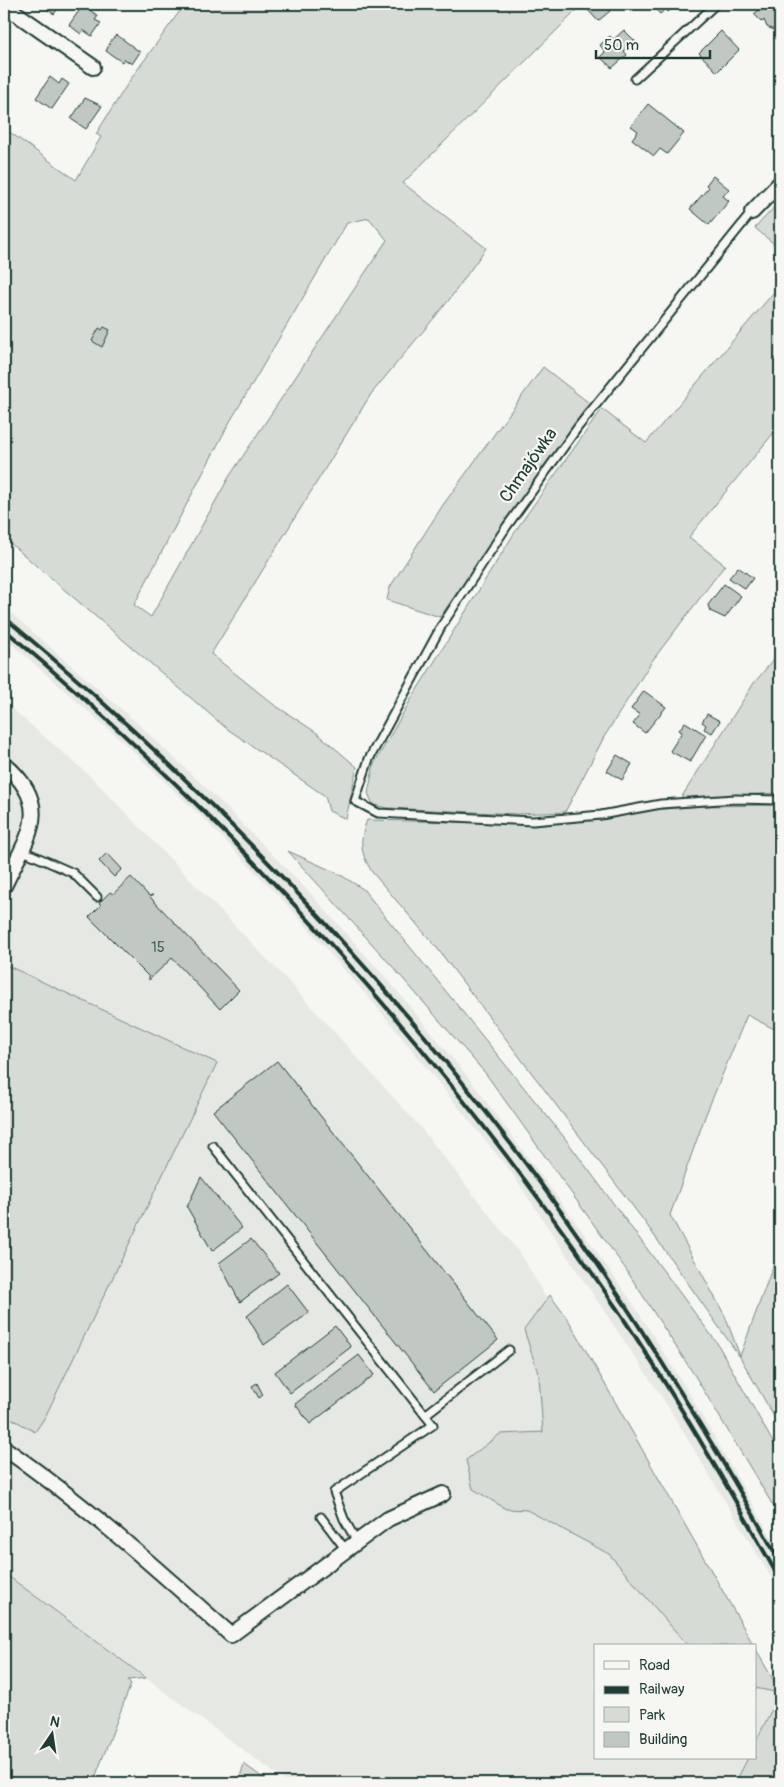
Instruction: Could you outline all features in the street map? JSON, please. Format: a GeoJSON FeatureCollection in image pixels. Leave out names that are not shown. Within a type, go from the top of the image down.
{"type":"FeatureCollection","features":[{"type":"Feature","properties":{"kind":"street"},"geometry":{"type":"LineString","coordinates":[[4,5],[93,67]]}},
{"type":"Feature","properties":{"kind":"street","name":"Chmajówka"},"geometry":{"type":"LineString","coordinates":[[752,212],[780,183]]}},
{"type":"Feature","properties":{"kind":"street"},"geometry":{"type":"LineString","coordinates":[[4,764],[27,789],[33,802],[32,824],[4,886]]}},
{"type":"Feature","properties":{"kind":"street"},"geometry":{"type":"LineString","coordinates":[[4,1448],[43,1475],[115,1531],[230,1635],[388,1519],[443,1494]]}},
{"type":"Feature","properties":{"kind":"lane"},"geometry":{"type":"LineString","coordinates":[[635,79],[716,4]]}},
{"type":"Feature","properties":{"kind":"lane","name":"Chmajówka"},"geometry":{"type":"LineString","coordinates":[[752,212],[583,420],[507,526],[442,625],[369,760],[355,801],[378,812],[533,821],[601,815],[661,804],[735,799],[780,800]]}},
{"type":"Feature","properties":{"kind":"lane"},"geometry":{"type":"LineString","coordinates":[[21,850],[73,873],[97,897]]}},
{"type":"Feature","properties":{"kind":"lane"},"geometry":{"type":"LineString","coordinates":[[213,1146],[433,1425],[334,1492],[351,1546]]}},
{"type":"Feature","properties":{"kind":"lane"},"geometry":{"type":"LineString","coordinates":[[425,1415],[509,1350]]}},
{"type":"Feature","properties":{"kind":"lane"},"geometry":{"type":"LineString","coordinates":[[320,1517],[351,1546]]}},
{"type":"Feature","properties":{"kind":"shaded area"},"geometry":{"type":"Polygon","coordinates":[[[4,607],[137,723],[223,804],[308,891],[393,986],[468,1077],[580,1228],[632,1302],[686,1388],[780,1552],[780,1592],[667,1405],[511,1172],[377,1007],[291,909],[207,822],[123,742],[4,637],[4,607]]]}},
{"type":"Feature","properties":{"kind":"shaded area"},"geometry":{"type":"Polygon","coordinates":[[[4,702],[89,775],[289,982],[420,1127],[522,1256],[704,1573],[750,1644],[594,1644],[594,1760],[747,1760],[735,1783],[288,1783],[4,1573],[4,702]]]}},
{"type":"Feature","properties":{"kind":"shaded area"},"geometry":{"type":"Polygon","coordinates":[[[756,1655],[780,1692],[756,1741],[756,1655]]]}},
{"type":"Feature","properties":{"kind":"green space"},"geometry":{"type":"Polygon","coordinates":[[[185,4],[583,4],[403,183],[486,248],[449,300],[371,394],[211,654],[273,704],[317,733],[357,767],[346,819],[329,811],[325,796],[226,728],[4,538],[4,128],[76,180],[101,137],[96,134],[130,80],[185,4]],[[369,218],[347,223],[228,425],[134,605],[151,617],[229,477],[387,240],[369,218]]]}},
{"type":"Feature","properties":{"kind":"green space"},"geometry":{"type":"Polygon","coordinates":[[[780,201],[780,249],[755,228],[780,201]]]}},
{"type":"Feature","properties":{"kind":"green space"},"geometry":{"type":"Polygon","coordinates":[[[780,285],[780,425],[689,537],[725,565],[652,661],[604,737],[565,812],[517,814],[388,808],[373,805],[368,793],[374,764],[410,701],[520,524],[602,409],[646,443],[780,285]]]}},
{"type":"Feature","properties":{"kind":"green space"},"geometry":{"type":"Polygon","coordinates":[[[543,367],[589,403],[440,617],[387,600],[390,587],[443,505],[543,367]]]}},
{"type":"Feature","properties":{"kind":"green space"},"geometry":{"type":"Polygon","coordinates":[[[780,652],[780,793],[681,798],[754,683],[780,652]]]}},
{"type":"Feature","properties":{"kind":"green space"},"geometry":{"type":"Polygon","coordinates":[[[780,805],[780,1032],[747,1015],[706,1114],[670,1215],[725,1316],[740,1356],[780,1247],[780,1427],[740,1357],[644,1221],[437,948],[372,872],[363,853],[362,841],[367,820],[544,824],[590,820],[650,810],[703,806],[780,805]]]}},
{"type":"Feature","properties":{"kind":"green space"},"geometry":{"type":"Polygon","coordinates":[[[288,851],[339,874],[363,889],[564,1137],[717,1343],[780,1455],[780,1517],[695,1376],[625,1268],[486,1074],[288,851]]]}},
{"type":"Feature","properties":{"kind":"green space"},"geometry":{"type":"Polygon","coordinates":[[[4,964],[217,1063],[45,1417],[35,1432],[4,1414],[4,964]]]}},
{"type":"Feature","properties":{"kind":"green space"},"geometry":{"type":"Polygon","coordinates":[[[550,1295],[569,1321],[753,1644],[686,1644],[609,1554],[527,1510],[506,1509],[473,1489],[466,1460],[500,1434],[543,1432],[539,1376],[524,1330],[550,1295]]]}},
{"type":"Feature","properties":{"kind":"green space"},"geometry":{"type":"Polygon","coordinates":[[[4,1573],[146,1678],[128,1680],[131,1684],[93,1783],[4,1783],[4,1573]]]}},
{"type":"Feature","properties":{"kind":"green space"},"geometry":{"type":"Polygon","coordinates":[[[756,1650],[780,1692],[756,1688],[756,1650]]]}},
{"type":"Feature","properties":{"kind":"green space"},"geometry":{"type":"Polygon","coordinates":[[[780,1693],[780,1783],[735,1783],[747,1760],[756,1760],[756,1741],[780,1693]]]}},
{"type":"Feature","properties":{"kind":"green space"},"geometry":{"type":"Polygon","coordinates":[[[244,1764],[270,1783],[238,1783],[244,1764]]]}},
{"type":"Feature","properties":{"kind":"building"},"geometry":{"type":"Polygon","coordinates":[[[51,4],[61,4],[54,14],[47,9],[51,4]]]}},
{"type":"Feature","properties":{"kind":"building"},"geometry":{"type":"Polygon","coordinates":[[[593,4],[604,4],[610,11],[598,21],[587,9],[593,4]]]}},
{"type":"Feature","properties":{"kind":"building"},"geometry":{"type":"Polygon","coordinates":[[[650,4],[677,4],[668,12],[666,9],[660,14],[650,4]]]}},
{"type":"Feature","properties":{"kind":"building"},"geometry":{"type":"Polygon","coordinates":[[[767,4],[776,4],[780,10],[780,40],[774,30],[767,27],[764,20],[762,22],[754,14],[767,4]]]}},
{"type":"Feature","properties":{"kind":"building"},"geometry":{"type":"Polygon","coordinates":[[[83,5],[98,16],[95,20],[101,23],[92,36],[83,30],[81,34],[69,25],[83,5]]]}},
{"type":"Feature","properties":{"kind":"building"},"geometry":{"type":"Polygon","coordinates":[[[624,30],[635,41],[624,51],[627,55],[612,68],[600,57],[605,52],[600,45],[610,36],[613,40],[624,30]]]}},
{"type":"Feature","properties":{"kind":"building"},"geometry":{"type":"Polygon","coordinates":[[[721,31],[739,50],[717,72],[699,53],[721,31]]]}},
{"type":"Feature","properties":{"kind":"building"},"geometry":{"type":"Polygon","coordinates":[[[117,35],[140,52],[132,64],[124,59],[122,62],[106,51],[112,39],[117,35]]]}},
{"type":"Feature","properties":{"kind":"building"},"geometry":{"type":"Polygon","coordinates":[[[50,77],[59,84],[62,79],[69,84],[52,109],[36,98],[50,77]]]}},
{"type":"Feature","properties":{"kind":"building"},"geometry":{"type":"Polygon","coordinates":[[[85,98],[102,106],[86,129],[71,119],[85,98]]]}},
{"type":"Feature","properties":{"kind":"building"},"geometry":{"type":"Polygon","coordinates":[[[648,104],[684,133],[667,154],[660,149],[654,156],[632,139],[638,131],[631,126],[648,104]]]}},
{"type":"Feature","properties":{"kind":"building"},"geometry":{"type":"Polygon","coordinates":[[[713,176],[729,189],[723,196],[729,201],[709,225],[690,209],[709,187],[706,185],[713,176]]]}},
{"type":"Feature","properties":{"kind":"building"},"geometry":{"type":"Polygon","coordinates":[[[104,327],[110,330],[102,347],[92,341],[99,328],[102,330],[104,327]]]}},
{"type":"Feature","properties":{"kind":"building"},"geometry":{"type":"Polygon","coordinates":[[[738,567],[753,578],[745,589],[729,578],[738,567]]]}},
{"type":"Feature","properties":{"kind":"building"},"geometry":{"type":"Polygon","coordinates":[[[724,584],[741,596],[725,618],[710,611],[708,605],[724,584]]]}},
{"type":"Feature","properties":{"kind":"building"},"geometry":{"type":"Polygon","coordinates":[[[644,691],[666,707],[645,733],[633,724],[640,715],[631,709],[644,691]]]}},
{"type":"Feature","properties":{"kind":"building"},"geometry":{"type":"Polygon","coordinates":[[[707,714],[720,721],[712,733],[704,729],[706,725],[702,722],[707,714]]]}},
{"type":"Feature","properties":{"kind":"building"},"geometry":{"type":"Polygon","coordinates":[[[685,722],[706,735],[690,762],[670,751],[682,732],[679,730],[685,722]]]}},
{"type":"Feature","properties":{"kind":"building"},"geometry":{"type":"Polygon","coordinates":[[[617,755],[632,764],[622,780],[607,771],[617,755]]]}},
{"type":"Feature","properties":{"kind":"building"},"geometry":{"type":"Polygon","coordinates":[[[107,853],[122,869],[114,877],[99,861],[107,853]]]}},
{"type":"Feature","properties":{"kind":"building"},"geometry":{"type":"Polygon","coordinates":[[[131,877],[149,896],[153,895],[150,897],[239,990],[220,1009],[172,958],[149,980],[149,977],[89,917],[110,892],[113,894],[131,877]]]}},
{"type":"Feature","properties":{"kind":"building"},"geometry":{"type":"Polygon","coordinates":[[[277,1061],[498,1340],[434,1391],[213,1111],[277,1061]]]}},
{"type":"Feature","properties":{"kind":"building"},"geometry":{"type":"Polygon","coordinates":[[[201,1177],[242,1228],[212,1251],[187,1207],[201,1177]]]}},
{"type":"Feature","properties":{"kind":"building"},"geometry":{"type":"Polygon","coordinates":[[[251,1239],[279,1273],[240,1302],[219,1263],[251,1239]]]}},
{"type":"Feature","properties":{"kind":"building"},"geometry":{"type":"Polygon","coordinates":[[[287,1284],[309,1313],[264,1345],[247,1316],[287,1284]]]}},
{"type":"Feature","properties":{"kind":"building"},"geometry":{"type":"Polygon","coordinates":[[[335,1326],[351,1347],[290,1393],[275,1372],[335,1326]]]}},
{"type":"Feature","properties":{"kind":"building"},"geometry":{"type":"Polygon","coordinates":[[[359,1355],[374,1375],[310,1424],[295,1404],[359,1355]]]}},
{"type":"Feature","properties":{"kind":"building"},"geometry":{"type":"Polygon","coordinates":[[[257,1383],[263,1395],[259,1398],[252,1386],[257,1383]]]}},
{"type":"Feature","properties":{"kind":"railway"},"geometry":{"type":"LineString","coordinates":[[4,617],[75,678],[212,805],[341,940],[403,1010],[520,1156],[591,1254],[689,1406],[780,1562]]}},
{"type":"Feature","properties":{"kind":"railway"},"geometry":{"type":"LineString","coordinates":[[4,629],[91,705],[175,783],[256,864],[334,948],[409,1034],[481,1122],[550,1214],[617,1309],[702,1443],[780,1580]]}}]}
